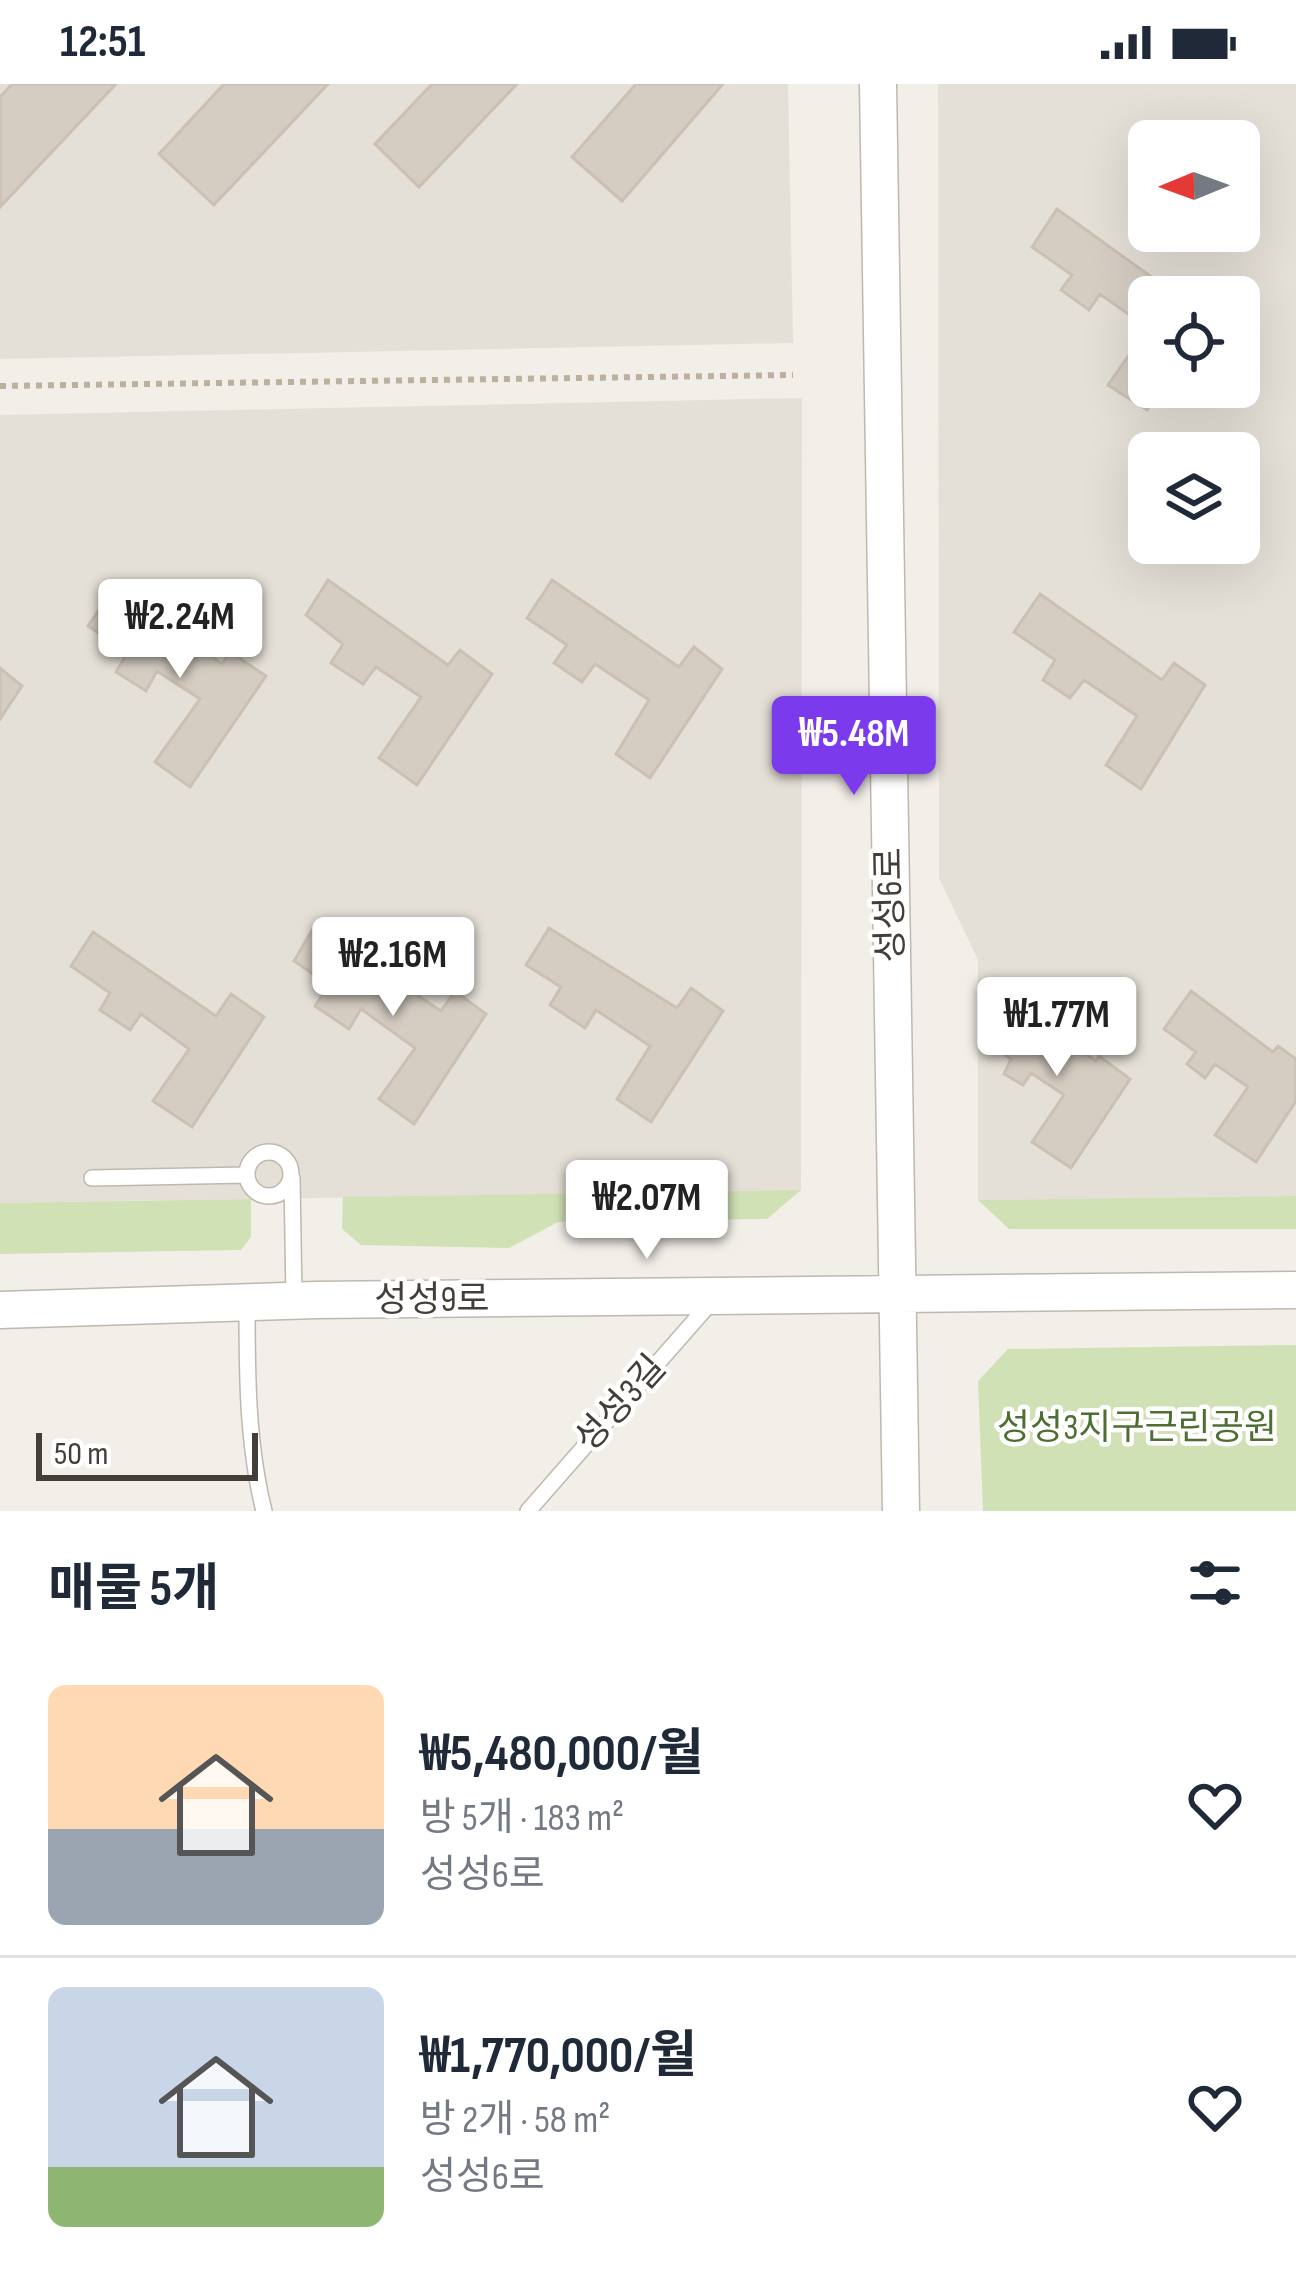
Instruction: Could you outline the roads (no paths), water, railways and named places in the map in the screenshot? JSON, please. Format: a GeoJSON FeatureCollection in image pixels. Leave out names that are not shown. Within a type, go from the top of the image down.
{"type":"FeatureCollection","features":[{"type":"Feature","properties":{"kind":"street","name":"성성6로"},"geometry":{"type":"LineString","coordinates":[[878,84],[901,1511]]}},
{"type":"Feature","properties":{"kind":"street","name":"성성9로"},"geometry":{"type":"LineString","coordinates":[[0,1310],[294,1301],[1296,1291]]}},
{"type":"Feature","properties":{"kind":"lane"},"geometry":{"type":"LineString","coordinates":[[247,1175],[255,1156],[268,1151],[288,1161],[294,1301]]}},
{"type":"Feature","properties":{"kind":"lane"},"geometry":{"type":"LineString","coordinates":[[247,1175],[258,1193],[272,1196],[286,1190],[292,1176]]}},
{"type":"Feature","properties":{"kind":"lane"},"geometry":{"type":"LineString","coordinates":[[92,1178],[247,1175]]}},
{"type":"Feature","properties":{"kind":"lane","name":"성성3길"},"geometry":{"type":"LineString","coordinates":[[528,1511],[714,1298]]}},
{"type":"Feature","properties":{"kind":"lane"},"geometry":{"type":"LineString","coordinates":[[247,1302],[248,1392],[264,1511]]}},
{"type":"Feature","properties":{"kind":"park label","name":"성성3지구근린공원"},"geometry":{"type":"Point","coordinates":[1137,1428]}}]}
